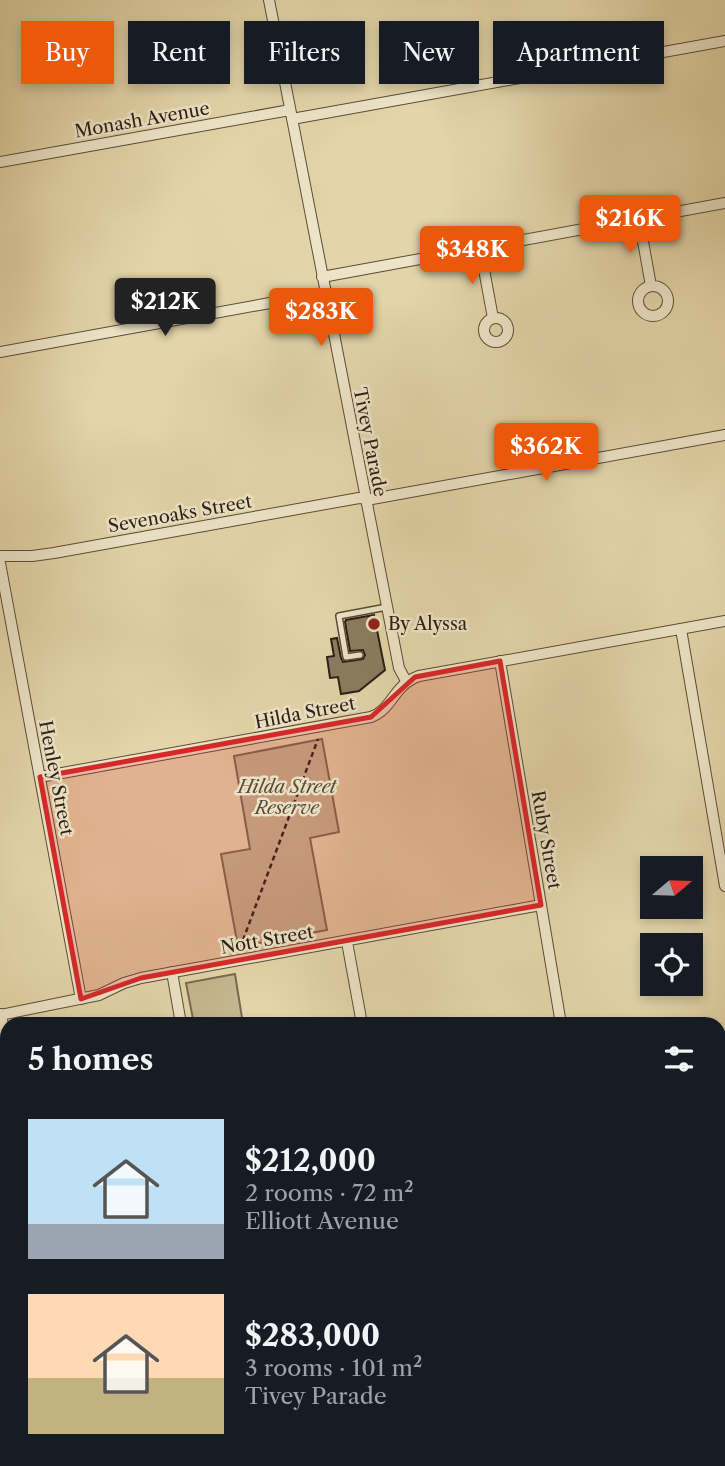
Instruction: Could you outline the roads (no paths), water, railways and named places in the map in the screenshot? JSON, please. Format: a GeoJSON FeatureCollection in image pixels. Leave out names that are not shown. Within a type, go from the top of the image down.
{"type":"FeatureCollection","features":[{"type":"Feature","properties":{"kind":"street","name":"Tivey Parade"},"geometry":{"type":"LineString","coordinates":[[269,0],[365,499],[399,668],[406,681]]}},
{"type":"Feature","properties":{"kind":"street","name":"Monash Avenue"},"geometry":{"type":"LineString","coordinates":[[0,162],[725,41]]}},
{"type":"Feature","properties":{"kind":"street"},"geometry":{"type":"LineString","coordinates":[[322,276],[725,203]]}},
{"type":"Feature","properties":{"kind":"street"},"geometry":{"type":"LineString","coordinates":[[639,219],[652,286]]}},
{"type":"Feature","properties":{"kind":"street"},"geometry":{"type":"LineString","coordinates":[[480,248],[494,318]]}},
{"type":"Feature","properties":{"kind":"street"},"geometry":{"type":"LineString","coordinates":[[0,352],[326,293]]}},
{"type":"Feature","properties":{"kind":"street","name":"Sevenoaks Street"},"geometry":{"type":"LineString","coordinates":[[0,556],[54,554],[725,435]]}},
{"type":"Feature","properties":{"kind":"street","name":"Henley Street"},"geometry":{"type":"LineString","coordinates":[[0,563],[81,999]]}},
{"type":"Feature","properties":{"kind":"street"},"geometry":{"type":"LineString","coordinates":[[406,681],[419,676],[725,621]]}},
{"type":"Feature","properties":{"kind":"street"},"geometry":{"type":"LineString","coordinates":[[681,629],[725,886]]}},
{"type":"Feature","properties":{"kind":"street","name":"Ruby Street"},"geometry":{"type":"LineString","coordinates":[[500,661],[560,1017]]}},
{"type":"Feature","properties":{"kind":"street","name":"Hilda Street"},"geometry":{"type":"LineString","coordinates":[[40,777],[371,717],[381,712],[406,681]]}},
{"type":"Feature","properties":{"kind":"street","name":"Nott Street"},"geometry":{"type":"LineString","coordinates":[[0,1014],[99,995],[131,981],[172,972],[541,905]]}},
{"type":"Feature","properties":{"kind":"street"},"geometry":{"type":"LineString","coordinates":[[347,942],[361,1017]]}},
{"type":"Feature","properties":{"kind":"street"},"geometry":{"type":"LineString","coordinates":[[172,972],[180,1017]]}},
{"type":"Feature","properties":{"kind":"lane"},"geometry":{"type":"LineString","coordinates":[[360,655],[346,657],[339,616],[387,607]]}},
{"type":"Feature","properties":{"kind":"place","name":"By Alyssa"},"geometry":{"type":"Point","coordinates":[374,624]}},
{"type":"Feature","properties":{"kind":"park label","name":"Hilda Street Reserve"},"geometry":{"type":"Point","coordinates":[287,797]}}]}
